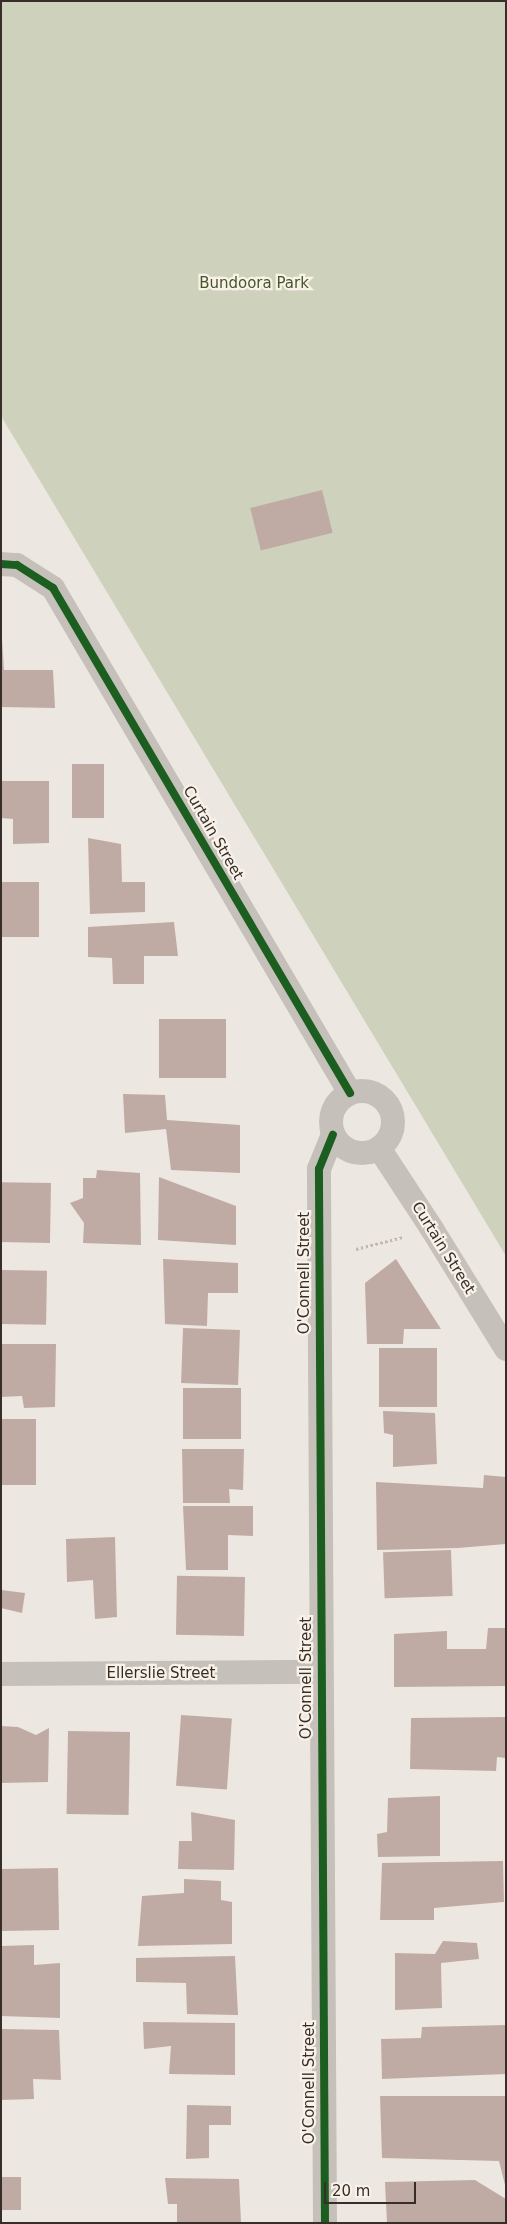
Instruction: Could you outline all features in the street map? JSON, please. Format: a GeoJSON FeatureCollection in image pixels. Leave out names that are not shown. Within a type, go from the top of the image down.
{"type":"FeatureCollection","features":[{"type":"Feature","properties":{"kind":"street","name":"Curtain Street"},"geometry":{"type":"LineString","coordinates":[[1,564],[17,565],[54,588],[350,1093]]}},
{"type":"Feature","properties":{"kind":"street"},"geometry":{"type":"LineString","coordinates":[[361,1090],[373,1092],[390,1107],[393,1118],[392,1130],[388,1140],[379,1148],[367,1153],[354,1152],[342,1146],[333,1135],[330,1123],[333,1110],[340,1100],[350,1093],[361,1090]]}},
{"type":"Feature","properties":{"kind":"street","name":"O'Connell Street"},"geometry":{"type":"LineString","coordinates":[[325,2223],[319,1170],[333,1135]]}},
{"type":"Feature","properties":{"kind":"street","name":"Curtain Street"},"geometry":{"type":"LineString","coordinates":[[379,1148],[432,1229],[506,1349]]}},
{"type":"Feature","properties":{"kind":"street","name":"Ellerslie Street"},"geometry":{"type":"LineString","coordinates":[[1,1674],[321,1672]]}},
{"type":"Feature","properties":{"kind":"path"},"geometry":{"type":"LineString","coordinates":[[356,1249],[403,1237]]}},
{"type":"Feature","properties":{"kind":"green space","name":"Bundoora Park"},"geometry":{"type":"Polygon","coordinates":[[[1,1],[506,1],[506,1256],[1,416],[1,1]]]}},
{"type":"Feature","properties":{"kind":"building"},"geometry":{"type":"Polygon","coordinates":[[[322,490],[333,533],[261,551],[250,508],[322,490]]]}},
{"type":"Feature","properties":{"kind":"building"},"geometry":{"type":"Polygon","coordinates":[[[1,624],[4,670],[53,670],[55,708],[1,707],[1,624]]]}},
{"type":"Feature","properties":{"kind":"building"},"geometry":{"type":"Polygon","coordinates":[[[72,764],[104,764],[104,818],[72,818],[72,764]]]}},
{"type":"Feature","properties":{"kind":"building"},"geometry":{"type":"Polygon","coordinates":[[[1,781],[49,781],[49,843],[13,844],[13,819],[1,818],[1,781]]]}},
{"type":"Feature","properties":{"kind":"building"},"geometry":{"type":"Polygon","coordinates":[[[88,838],[121,844],[122,882],[145,882],[145,912],[90,914],[88,838]]]}},
{"type":"Feature","properties":{"kind":"building"},"geometry":{"type":"Polygon","coordinates":[[[1,882],[39,882],[39,937],[1,937],[1,882]]]}},
{"type":"Feature","properties":{"kind":"building"},"geometry":{"type":"Polygon","coordinates":[[[174,922],[178,956],[144,956],[144,984],[113,984],[112,958],[88,957],[88,927],[174,922]]]}},
{"type":"Feature","properties":{"kind":"building"},"geometry":{"type":"Polygon","coordinates":[[[159,1019],[226,1019],[226,1078],[159,1078],[159,1019]]]}},
{"type":"Feature","properties":{"kind":"building"},"geometry":{"type":"Polygon","coordinates":[[[123,1094],[165,1095],[167,1120],[240,1125],[240,1173],[171,1170],[166,1129],[125,1133],[123,1094]]]}},
{"type":"Feature","properties":{"kind":"building"},"geometry":{"type":"Polygon","coordinates":[[[97,1170],[140,1173],[141,1245],[83,1243],[84,1223],[70,1203],[83,1198],[83,1178],[96,1178],[97,1170]]]}},
{"type":"Feature","properties":{"kind":"building"},"geometry":{"type":"Polygon","coordinates":[[[159,1177],[236,1206],[236,1245],[158,1240],[159,1177]]]}},
{"type":"Feature","properties":{"kind":"building"},"geometry":{"type":"Polygon","coordinates":[[[1,1182],[51,1183],[50,1243],[1,1242],[1,1182]]]}},
{"type":"Feature","properties":{"kind":"building"},"geometry":{"type":"Polygon","coordinates":[[[163,1259],[238,1263],[238,1293],[208,1293],[207,1326],[165,1324],[163,1259]]]}},
{"type":"Feature","properties":{"kind":"building"},"geometry":{"type":"Polygon","coordinates":[[[396,1259],[441,1329],[404,1329],[403,1344],[367,1344],[365,1283],[396,1259]]]}},
{"type":"Feature","properties":{"kind":"building"},"geometry":{"type":"Polygon","coordinates":[[[1,1270],[47,1271],[46,1325],[1,1324],[1,1270]]]}},
{"type":"Feature","properties":{"kind":"building"},"geometry":{"type":"Polygon","coordinates":[[[183,1328],[240,1330],[238,1385],[181,1383],[183,1328]]]}},
{"type":"Feature","properties":{"kind":"building"},"geometry":{"type":"Polygon","coordinates":[[[1,1344],[56,1344],[55,1407],[24,1408],[22,1396],[1,1397],[1,1344]]]}},
{"type":"Feature","properties":{"kind":"building"},"geometry":{"type":"Polygon","coordinates":[[[379,1348],[437,1348],[437,1407],[379,1407],[379,1348]]]}},
{"type":"Feature","properties":{"kind":"building"},"geometry":{"type":"Polygon","coordinates":[[[183,1388],[241,1388],[241,1439],[183,1439],[183,1388]]]}},
{"type":"Feature","properties":{"kind":"building"},"geometry":{"type":"Polygon","coordinates":[[[383,1411],[435,1413],[437,1464],[393,1467],[393,1435],[384,1433],[383,1411]]]}},
{"type":"Feature","properties":{"kind":"building"},"geometry":{"type":"Polygon","coordinates":[[[1,1419],[36,1419],[36,1485],[1,1485],[1,1419]]]}},
{"type":"Feature","properties":{"kind":"building"},"geometry":{"type":"Polygon","coordinates":[[[182,1449],[244,1449],[243,1490],[229,1489],[230,1503],[183,1503],[182,1449]]]}},
{"type":"Feature","properties":{"kind":"building"},"geometry":{"type":"Polygon","coordinates":[[[484,1475],[506,1477],[506,1544],[458,1548],[377,1550],[376,1482],[483,1488],[484,1475]]]}},
{"type":"Feature","properties":{"kind":"building"},"geometry":{"type":"Polygon","coordinates":[[[183,1506],[253,1506],[253,1536],[228,1535],[228,1570],[186,1570],[183,1506]]]}},
{"type":"Feature","properties":{"kind":"building"},"geometry":{"type":"Polygon","coordinates":[[[115,1537],[117,1617],[95,1619],[93,1580],[67,1582],[66,1539],[115,1537]]]}},
{"type":"Feature","properties":{"kind":"building"},"geometry":{"type":"Polygon","coordinates":[[[451,1550],[453,1596],[385,1598],[383,1552],[451,1550]]]}},
{"type":"Feature","properties":{"kind":"building"},"geometry":{"type":"Polygon","coordinates":[[[177,1576],[245,1577],[244,1636],[176,1635],[177,1576]]]}},
{"type":"Feature","properties":{"kind":"building"},"geometry":{"type":"Polygon","coordinates":[[[1,1590],[25,1593],[22,1613],[1,1608],[1,1590]]]}},
{"type":"Feature","properties":{"kind":"building"},"geometry":{"type":"Polygon","coordinates":[[[488,1628],[506,1628],[506,1686],[394,1687],[394,1634],[447,1631],[447,1649],[486,1649],[488,1628]]]}},
{"type":"Feature","properties":{"kind":"building"},"geometry":{"type":"Polygon","coordinates":[[[181,1715],[232,1719],[227,1789],[176,1786],[181,1715]]]}},
{"type":"Feature","properties":{"kind":"building"},"geometry":{"type":"Polygon","coordinates":[[[506,1717],[506,1758],[497,1757],[496,1771],[410,1769],[411,1718],[506,1717]]]}},
{"type":"Feature","properties":{"kind":"building"},"geometry":{"type":"Polygon","coordinates":[[[1,1726],[18,1727],[36,1735],[49,1728],[48,1782],[1,1783],[1,1726]]]}},
{"type":"Feature","properties":{"kind":"building"},"geometry":{"type":"Polygon","coordinates":[[[68,1731],[130,1732],[129,1815],[67,1814],[68,1731]]]}},
{"type":"Feature","properties":{"kind":"building"},"geometry":{"type":"Polygon","coordinates":[[[440,1796],[440,1856],[378,1857],[377,1834],[387,1832],[388,1798],[440,1796]]]}},
{"type":"Feature","properties":{"kind":"building"},"geometry":{"type":"Polygon","coordinates":[[[191,1812],[235,1820],[234,1870],[178,1869],[179,1841],[192,1841],[191,1812]]]}},
{"type":"Feature","properties":{"kind":"building"},"geometry":{"type":"Polygon","coordinates":[[[503,1861],[504,1902],[434,1908],[434,1920],[380,1920],[382,1863],[503,1861]]]}},
{"type":"Feature","properties":{"kind":"building"},"geometry":{"type":"Polygon","coordinates":[[[58,1868],[59,1930],[2,1931],[1,1869],[58,1868]]]}},
{"type":"Feature","properties":{"kind":"building"},"geometry":{"type":"Polygon","coordinates":[[[184,1879],[221,1881],[221,1900],[232,1902],[232,1944],[138,1946],[142,1896],[184,1893],[184,1879]]]}},
{"type":"Feature","properties":{"kind":"building"},"geometry":{"type":"Polygon","coordinates":[[[443,1941],[477,1943],[479,1959],[441,1963],[442,2008],[395,2010],[395,1953],[435,1954],[443,1941]]]}},
{"type":"Feature","properties":{"kind":"building"},"geometry":{"type":"Polygon","coordinates":[[[34,1945],[34,1965],[60,1963],[60,2018],[1,2016],[1,1946],[34,1945]]]}},
{"type":"Feature","properties":{"kind":"building"},"geometry":{"type":"Polygon","coordinates":[[[235,1956],[238,2015],[187,2014],[186,1983],[136,1982],[136,1958],[235,1956]]]}},
{"type":"Feature","properties":{"kind":"building"},"geometry":{"type":"Polygon","coordinates":[[[143,2022],[235,2023],[235,2075],[169,2074],[171,2046],[144,2049],[143,2022]]]}},
{"type":"Feature","properties":{"kind":"building"},"geometry":{"type":"Polygon","coordinates":[[[506,2025],[506,2074],[382,2079],[381,2039],[421,2038],[422,2027],[506,2025]]]}},
{"type":"Feature","properties":{"kind":"building"},"geometry":{"type":"Polygon","coordinates":[[[1,2029],[59,2030],[61,2080],[33,2079],[34,2099],[1,2100],[1,2029]]]}},
{"type":"Feature","properties":{"kind":"building"},"geometry":{"type":"Polygon","coordinates":[[[380,2096],[506,2096],[506,2189],[499,2161],[382,2158],[380,2096]]]}},
{"type":"Feature","properties":{"kind":"building"},"geometry":{"type":"Polygon","coordinates":[[[187,2105],[231,2106],[231,2125],[209,2125],[209,2158],[186,2159],[187,2105]]]}},
{"type":"Feature","properties":{"kind":"building"},"geometry":{"type":"Polygon","coordinates":[[[1,2177],[21,2177],[21,2210],[1,2210],[1,2177]]]}},
{"type":"Feature","properties":{"kind":"building"},"geometry":{"type":"Polygon","coordinates":[[[165,2178],[239,2179],[241,2223],[177,2223],[177,2204],[168,2204],[165,2178]]]}},
{"type":"Feature","properties":{"kind":"building"},"geometry":{"type":"Polygon","coordinates":[[[475,2180],[506,2199],[506,2223],[387,2223],[385,2182],[475,2180]]]}},
{"type":"Feature","properties":{"kind":"cycle path"},"geometry":{"type":"LineString","coordinates":[[1,564],[17,565],[53,588],[350,1093]]}},
{"type":"Feature","properties":{"kind":"cycle path"},"geometry":{"type":"LineString","coordinates":[[325,2223],[319,1169],[333,1135]]}}]}
